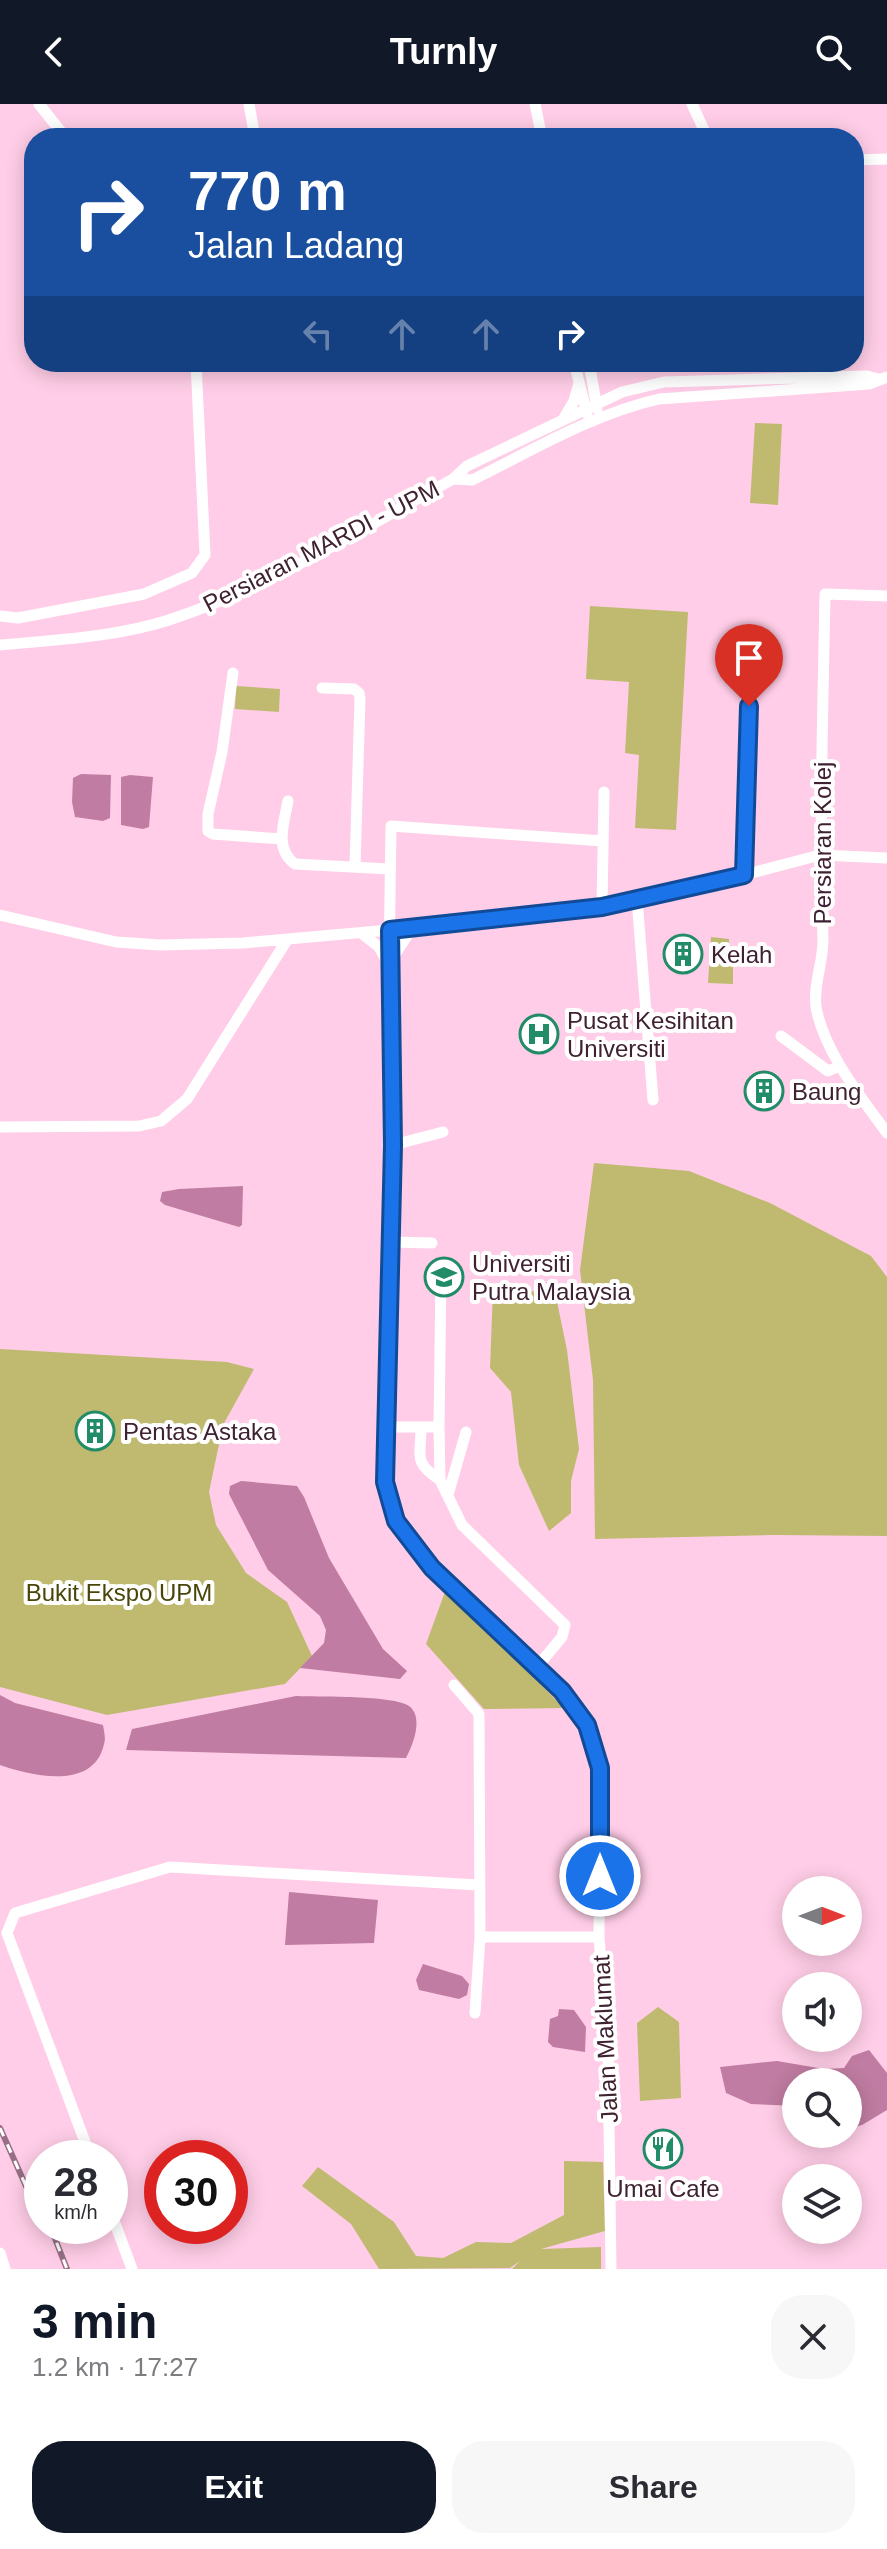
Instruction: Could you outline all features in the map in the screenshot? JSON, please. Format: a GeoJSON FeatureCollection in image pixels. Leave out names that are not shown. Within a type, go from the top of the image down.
{"type":"FeatureCollection","features":[{"type":"Feature","properties":{"kind":"street"},"geometry":{"type":"LineString","coordinates":[[39,104],[58,128]]}},
{"type":"Feature","properties":{"kind":"street"},"geometry":{"type":"LineString","coordinates":[[249,104],[253,128]]}},
{"type":"Feature","properties":{"kind":"street"},"geometry":{"type":"LineString","coordinates":[[535,104],[540,128]]}},
{"type":"Feature","properties":{"kind":"street"},"geometry":{"type":"LineString","coordinates":[[692,104],[703,128]]}},
{"type":"Feature","properties":{"kind":"street"},"geometry":{"type":"LineString","coordinates":[[864,160],[887,159]]}},
{"type":"Feature","properties":{"kind":"street"},"geometry":{"type":"LineString","coordinates":[[0,616],[18,618],[144,594],[192,573],[205,555],[196,372]]}},
{"type":"Feature","properties":{"kind":"street"},"geometry":{"type":"LineString","coordinates":[[580,372],[586,381],[599,388],[622,392]]}},
{"type":"Feature","properties":{"kind":"street"},"geometry":{"type":"LineString","coordinates":[[587,372],[586,381],[594,420]]}},
{"type":"Feature","properties":{"kind":"street","name":"Persiaran MARDI - UPM"},"geometry":{"type":"LineString","coordinates":[[0,645],[102,634],[166,621],[247,588],[453,479],[467,466],[622,392],[664,382],[883,378]]}},
{"type":"Feature","properties":{"kind":"street","name":"Persiaran MARDI - UPM"},"geometry":{"type":"LineString","coordinates":[[453,479],[472,480],[594,420],[659,399],[869,384],[883,378]]}},
{"type":"Feature","properties":{"kind":"street"},"geometry":{"type":"LineString","coordinates":[[564,419],[586,381]]}},
{"type":"Feature","properties":{"kind":"street","name":"Persiaran Kolej"},"geometry":{"type":"LineString","coordinates":[[887,596],[825,594],[820,855],[823,950],[816,1008],[840,1066],[887,1133]]}},
{"type":"Feature","properties":{"kind":"street"},"geometry":{"type":"LineString","coordinates":[[744,875],[750,644]]}},
{"type":"Feature","properties":{"kind":"street"},"geometry":{"type":"LineString","coordinates":[[233,673],[222,752],[208,814],[208,831],[256,839],[282,839]]}},
{"type":"Feature","properties":{"kind":"street"},"geometry":{"type":"LineString","coordinates":[[322,688],[354,689],[359,693],[355,867]]}},
{"type":"Feature","properties":{"kind":"street"},"geometry":{"type":"LineString","coordinates":[[602,907],[604,792]]}},
{"type":"Feature","properties":{"kind":"street"},"geometry":{"type":"LineString","coordinates":[[288,801],[282,839],[286,857],[295,864],[389,869]]}},
{"type":"Feature","properties":{"kind":"street","name":"Jalan Maklumat"},"geometry":{"type":"LineString","coordinates":[[603,841],[391,826],[389,967],[393,1145],[385,1482],[396,1521],[432,1568],[578,1710],[594,1745],[600,1768],[599,1937],[608,2053],[611,2269]]}},
{"type":"Feature","properties":{"kind":"street"},"geometry":{"type":"LineString","coordinates":[[0,915],[125,943],[196,945],[287,940],[602,907],[820,855],[887,858]]}},
{"type":"Feature","properties":{"kind":"street"},"geometry":{"type":"LineString","coordinates":[[637,899],[653,1100]]}},
{"type":"Feature","properties":{"kind":"street"},"geometry":{"type":"LineString","coordinates":[[389,967],[394,953],[412,928]]}},
{"type":"Feature","properties":{"kind":"street"},"geometry":{"type":"LineString","coordinates":[[361,933],[379,947],[389,967]]}},
{"type":"Feature","properties":{"kind":"street"},"geometry":{"type":"LineString","coordinates":[[0,1127],[139,1126],[161,1121],[187,1099],[287,940]]}},
{"type":"Feature","properties":{"kind":"street"},"geometry":{"type":"LineString","coordinates":[[781,1036],[828,1071],[840,1066]]}},
{"type":"Feature","properties":{"kind":"street"},"geometry":{"type":"LineString","coordinates":[[393,1145],[443,1132]]}},
{"type":"Feature","properties":{"kind":"street"},"geometry":{"type":"LineString","coordinates":[[391,1242],[432,1243]]}},
{"type":"Feature","properties":{"kind":"street"},"geometry":{"type":"LineString","coordinates":[[441,1273],[440,1480],[462,1525],[565,1625],[562,1637],[537,1667]]}},
{"type":"Feature","properties":{"kind":"street"},"geometry":{"type":"LineString","coordinates":[[385,1427],[439,1427]]}},
{"type":"Feature","properties":{"kind":"street"},"geometry":{"type":"LineString","coordinates":[[421,1427],[422,1465],[440,1480]]}},
{"type":"Feature","properties":{"kind":"street"},"geometry":{"type":"LineString","coordinates":[[448,1495],[466,1432]]}},
{"type":"Feature","properties":{"kind":"street"},"geometry":{"type":"LineString","coordinates":[[454,1685],[479,1714],[480,1937],[475,2013]]}},
{"type":"Feature","properties":{"kind":"street"},"geometry":{"type":"LineString","coordinates":[[84,2140],[7,1933],[15,1913],[170,1867],[479,1885]]}},
{"type":"Feature","properties":{"kind":"street"},"geometry":{"type":"LineString","coordinates":[[480,1937],[599,1937]]}},
{"type":"Feature","properties":{"kind":"street"},"geometry":{"type":"LineString","coordinates":[[123,2244],[132,2269]]}},
{"type":"Feature","properties":{"kind":"street"},"geometry":{"type":"LineString","coordinates":[[0,2253],[5,2269]]}},
{"type":"Feature","properties":{"kind":"green space"},"geometry":{"type":"Polygon","coordinates":[[[755,423],[782,424],[778,505],[750,503],[755,423]]]}},
{"type":"Feature","properties":{"kind":"green space"},"geometry":{"type":"Polygon","coordinates":[[[590,606],[688,612],[676,830],[635,828],[639,755],[625,753],[629,682],[586,679],[590,606]]]}},
{"type":"Feature","properties":{"kind":"green space"},"geometry":{"type":"Polygon","coordinates":[[[236,686],[280,689],[279,712],[235,709],[236,686]]]}},
{"type":"Feature","properties":{"kind":"green space"},"geometry":{"type":"Polygon","coordinates":[[[711,937],[729,939],[733,984],[708,983],[711,937]]]}},
{"type":"Feature","properties":{"kind":"green space"},"geometry":{"type":"Polygon","coordinates":[[[594,1163],[689,1171],[770,1203],[871,1256],[887,1277],[887,1536],[595,1539],[593,1380],[580,1270],[594,1163]]]}},
{"type":"Feature","properties":{"kind":"green space"},"geometry":{"type":"Polygon","coordinates":[[[493,1290],[555,1292],[567,1350],[579,1449],[571,1481],[571,1513],[549,1531],[519,1465],[511,1392],[490,1368],[493,1290]]]}},
{"type":"Feature","properties":{"kind":"green space","name":"Bukit Ekspo UPM"},"geometry":{"type":"Polygon","coordinates":[[[0,1349],[227,1362],[254,1369],[223,1425],[209,1492],[216,1525],[246,1573],[287,1602],[312,1656],[285,1684],[107,1715],[0,1687],[0,1349]]]}},
{"type":"Feature","properties":{"kind":"green space"},"geometry":{"type":"Polygon","coordinates":[[[446,1589],[564,1708],[484,1709],[426,1644],[446,1589]]]}},
{"type":"Feature","properties":{"kind":"green space"},"geometry":{"type":"Polygon","coordinates":[[[658,2007],[679,2022],[681,2098],[640,2101],[637,2023],[658,2007]]]}},
{"type":"Feature","properties":{"kind":"green space"},"geometry":{"type":"Polygon","coordinates":[[[564,2161],[603,2162],[605,2231],[541,2249],[601,2247],[601,2269],[512,2269],[520,2261],[510,2268],[379,2269],[351,2224],[302,2186],[318,2167],[394,2222],[416,2256],[443,2258],[476,2242],[511,2243],[564,2215],[564,2161]]]}},
{"type":"Feature","properties":{"kind":"shaded area"},"geometry":{"type":"Polygon","coordinates":[[[81,774],[111,775],[110,818],[103,821],[75,817],[73,778],[81,774]]]}},
{"type":"Feature","properties":{"kind":"shaded area"},"geometry":{"type":"Polygon","coordinates":[[[121,777],[153,777],[149,827],[143,829],[121,825],[121,777]]]}},
{"type":"Feature","properties":{"kind":"shaded area"},"geometry":{"type":"Polygon","coordinates":[[[243,1186],[242,1225],[239,1227],[160,1201],[162,1192],[243,1186]]]}},
{"type":"Feature","properties":{"kind":"shaded area"},"geometry":{"type":"Polygon","coordinates":[[[241,1481],[297,1486],[329,1558],[383,1649],[407,1671],[400,1679],[300,1668],[324,1643],[326,1630],[320,1616],[268,1570],[229,1494],[230,1486],[241,1481]]]}},
{"type":"Feature","properties":{"kind":"shaded area"},"geometry":{"type":"Polygon","coordinates":[[[0,1695],[15,1703],[103,1725],[105,1742],[98,1759],[88,1769],[60,1776],[44,1776],[0,1765],[0,1695]]]}},
{"type":"Feature","properties":{"kind":"shaded area"},"geometry":{"type":"Polygon","coordinates":[[[296,1696],[372,1698],[409,1706],[416,1717],[416,1724],[406,1758],[126,1750],[132,1729],[296,1696]]]}},
{"type":"Feature","properties":{"kind":"shaded area"},"geometry":{"type":"Polygon","coordinates":[[[289,1892],[378,1900],[374,1943],[285,1945],[289,1892]]]}},
{"type":"Feature","properties":{"kind":"shaded area"},"geometry":{"type":"Polygon","coordinates":[[[423,1964],[462,1976],[469,1984],[467,1995],[459,1999],[419,1990],[416,1980],[423,1964]]]}},
{"type":"Feature","properties":{"kind":"shaded area"},"geometry":{"type":"Polygon","coordinates":[[[559,2009],[574,2010],[586,2027],[585,2052],[553,2047],[548,2042],[550,2019],[558,2016],[559,2009]]]}},
{"type":"Feature","properties":{"kind":"shaded area"},"geometry":{"type":"Polygon","coordinates":[[[869,2050],[887,2073],[887,2110],[862,2125],[862,2068],[844,2068],[852,2056],[869,2050]]]}},
{"type":"Feature","properties":{"kind":"shaded area"},"geometry":{"type":"Polygon","coordinates":[[[777,2061],[818,2068],[782,2068],[782,2105],[751,2104],[726,2093],[720,2067],[777,2061]]]}},
{"type":"Feature","properties":{"kind":"railway"},"geometry":{"type":"LineString","coordinates":[[0,2128],[24,2182]]}},
{"type":"Feature","properties":{"kind":"railway"},"geometry":{"type":"LineString","coordinates":[[57,2244],[67,2269]]}},
{"type":"Feature","properties":{"kind":"place","name":"Kelah"},"geometry":{"type":"Point","coordinates":[683,954]}},
{"type":"Feature","properties":{"kind":"place","name":"Pusat Kesihitan Universiti"},"geometry":{"type":"Point","coordinates":[539,1034]}},
{"type":"Feature","properties":{"kind":"place","name":"Baung"},"geometry":{"type":"Point","coordinates":[764,1091]}},
{"type":"Feature","properties":{"kind":"place","name":"Universiti Putra Malaysia"},"geometry":{"type":"Point","coordinates":[444,1277]}},
{"type":"Feature","properties":{"kind":"place","name":"Pentas Astaka"},"geometry":{"type":"Point","coordinates":[95,1431]}},
{"type":"Feature","properties":{"kind":"place","name":"Umai Cafe"},"geometry":{"type":"Point","coordinates":[663,2149]}},
{"type":"Feature","properties":{"kind":"route"},"geometry":{"type":"LineString","coordinates":[[600,1876],[600,1768],[587,1725],[562,1691],[432,1568],[396,1521],[385,1482],[393,1145],[390,930],[602,907],[744,875],[749,706]]}}]}
